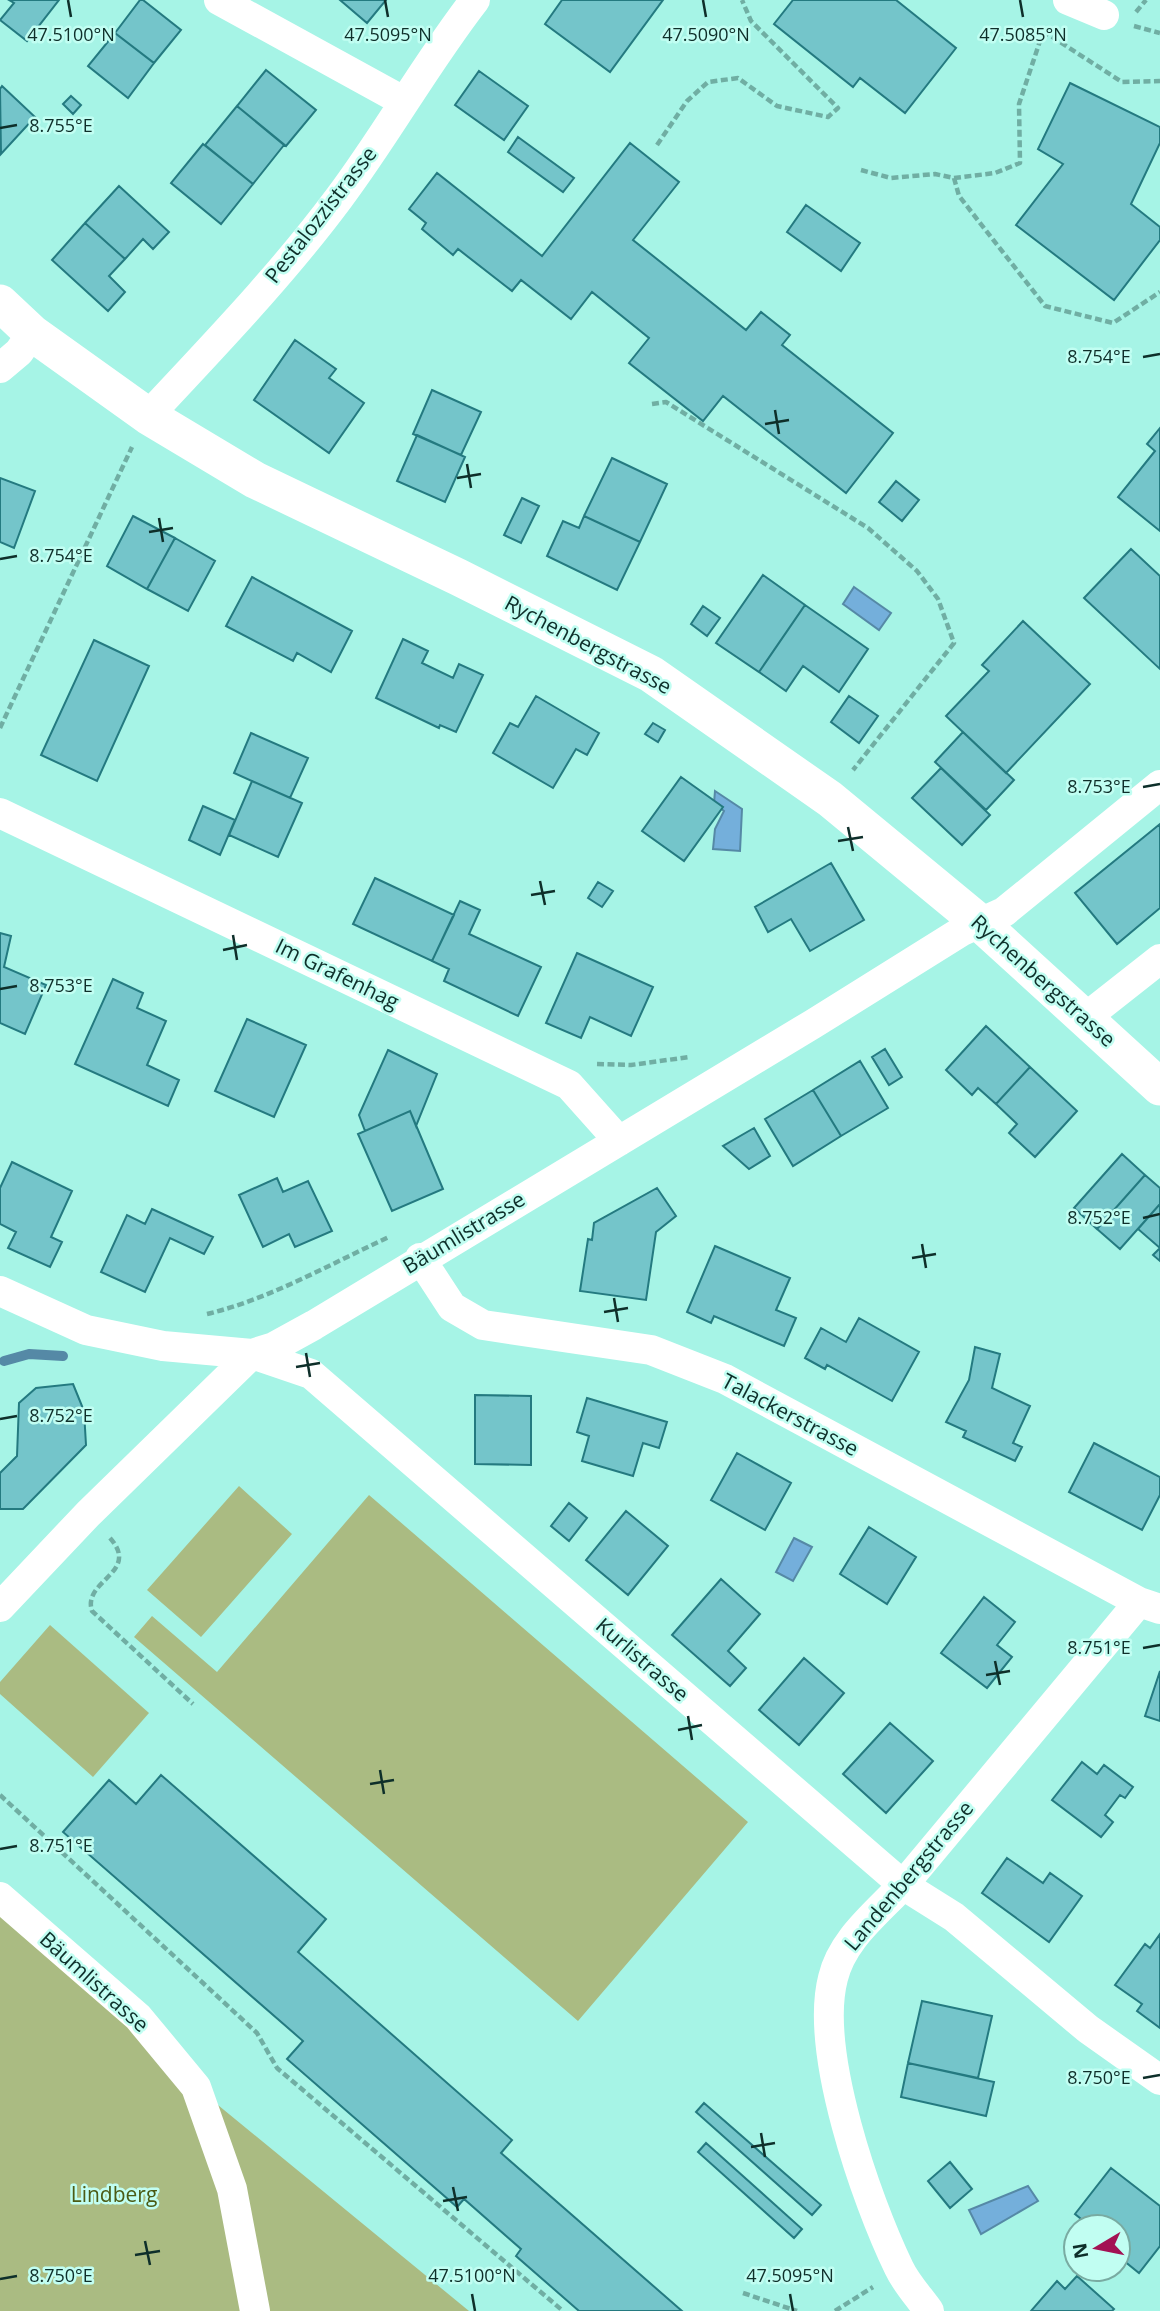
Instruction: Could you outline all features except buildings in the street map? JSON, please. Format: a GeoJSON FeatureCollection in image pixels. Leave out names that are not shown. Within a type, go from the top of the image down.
{"type":"FeatureCollection","features":[{"type":"Feature","properties":{"kind":"street"},"geometry":{"type":"LineString","coordinates":[[219,0],[403,101]]}},
{"type":"Feature","properties":{"kind":"street","name":"Pestalozzistrasse"},"geometry":{"type":"LineString","coordinates":[[142,426],[310,236],[363,164],[403,101],[475,0]]}},
{"type":"Feature","properties":{"kind":"street"},"geometry":{"type":"LineString","coordinates":[[1068,0],[1104,15]]}},
{"type":"Feature","properties":{"kind":"street","name":"Rychenbergstrasse"},"geometry":{"type":"LineString","coordinates":[[0,303],[142,426],[458,577],[651,674],[830,799],[979,922],[1160,1087]]}},
{"type":"Feature","properties":{"kind":"street"},"geometry":{"type":"LineString","coordinates":[[0,368],[19,352],[32,333]]}},
{"type":"Feature","properties":{"kind":"street","name":"Bäumlistrasse"},"geometry":{"type":"LineString","coordinates":[[0,1607],[88,1514],[252,1354],[274,1347],[314,1325],[420,1258],[619,1141],[979,922],[1004,912],[1160,785]]}},
{"type":"Feature","properties":{"kind":"street","name":"Im Grafenhag"},"geometry":{"type":"LineString","coordinates":[[0,813],[569,1085],[619,1141]]}},
{"type":"Feature","properties":{"kind":"street"},"geometry":{"type":"LineString","coordinates":[[1084,1018],[1160,959]]}},
{"type":"Feature","properties":{"kind":"street","name":"Talackerstrasse"},"geometry":{"type":"LineString","coordinates":[[420,1258],[452,1307],[484,1325],[651,1350],[725,1379],[1149,1605]]}},
{"type":"Feature","properties":{"kind":"street"},"geometry":{"type":"LineString","coordinates":[[0,1291],[86,1330],[163,1346],[252,1354]]}},
{"type":"Feature","properties":{"kind":"street","name":"Kurlistrasse"},"geometry":{"type":"LineString","coordinates":[[252,1354],[311,1374],[903,1885],[954,1917],[1088,2029],[1160,2080]]}},
{"type":"Feature","properties":{"kind":"street","name":"Landenbergstrasse"},"geometry":{"type":"LineString","coordinates":[[929,2311],[900,2270],[858,2169],[836,2076],[828,2015],[833,1977],[846,1945],[903,1885],[1149,1605]]}},
{"type":"Feature","properties":{"kind":"street","name":"Bäumlistrasse"},"geometry":{"type":"LineString","coordinates":[[0,1897],[138,2017],[196,2087],[232,2189],[255,2311]]}},
{"type":"Feature","properties":{"kind":"path"},"geometry":{"type":"LineString","coordinates":[[657,145],[687,102],[708,82],[738,78],[777,106],[828,117],[838,108],[751,21],[742,0]]}},
{"type":"Feature","properties":{"kind":"path"},"geometry":{"type":"LineString","coordinates":[[861,170],[891,178],[935,174],[954,178],[995,173],[1020,163],[1019,104],[1046,21]]}},
{"type":"Feature","properties":{"kind":"path"},"geometry":{"type":"LineString","coordinates":[[1043,32],[1122,82],[1160,81]]}},
{"type":"Feature","properties":{"kind":"path"},"geometry":{"type":"LineString","coordinates":[[954,178],[959,196],[1045,306],[1113,323],[1160,292]]}},
{"type":"Feature","properties":{"kind":"path"},"geometry":{"type":"LineString","coordinates":[[652,404],[666,402],[868,528],[918,571],[938,598],[954,643],[852,771]]}},
{"type":"Feature","properties":{"kind":"path"},"geometry":{"type":"LineString","coordinates":[[0,728],[142,426]]}},
{"type":"Feature","properties":{"kind":"path"},"geometry":{"type":"LineString","coordinates":[[202,1315],[230,1308],[270,1292],[394,1235]]}},
{"type":"Feature","properties":{"kind":"path"},"geometry":{"type":"LineString","coordinates":[[88,1514],[114,1542],[119,1554],[119,1564],[92,1595],[89,1603],[92,1611],[193,1704]]}},
{"type":"Feature","properties":{"kind":"path"},"geometry":{"type":"LineString","coordinates":[[0,1795],[257,2033],[277,2067],[563,2311]]}},
{"type":"Feature","properties":{"kind":"path"},"geometry":{"type":"LineString","coordinates":[[835,2311],[900,2270]]}},
{"type":"Feature","properties":{"kind":"path"},"geometry":{"type":"LineString","coordinates":[[743,2293],[797,2311]]}},
{"type":"Feature","properties":{"kind":"path"},"geometry":{"type":"LineString","coordinates":[[777,2311],[782,2306]]}},
{"type":"Feature","properties":{"kind":"green space"},"geometry":{"type":"Polygon","coordinates":[[[239,1486],[292,1534],[201,1637],[147,1590],[239,1486]]]}},
{"type":"Feature","properties":{"kind":"green space"},"geometry":{"type":"Polygon","coordinates":[[[369,1495],[748,1822],[578,2021],[134,1637],[152,1616],[217,1672],[369,1495]]]}},
{"type":"Feature","properties":{"kind":"green space"},"geometry":{"type":"Polygon","coordinates":[[[50,1625],[149,1713],[93,1777],[0,1694],[0,1682],[50,1625]]]}},
{"type":"Feature","properties":{"kind":"green space","name":"Lindberg"},"geometry":{"type":"Polygon","coordinates":[[[0,1897],[196,2087],[469,2311],[0,2311],[0,1897]]]}},
{"type":"Feature","properties":{"kind":"water"},"geometry":{"type":"Polygon","coordinates":[[[854,587],[891,613],[879,630],[843,604],[854,587]]]}},
{"type":"Feature","properties":{"kind":"water"},"geometry":{"type":"Polygon","coordinates":[[[715,791],[742,809],[740,851],[713,849],[715,829],[724,811],[714,803],[715,791]]]}},
{"type":"Feature","properties":{"kind":"water"},"geometry":{"type":"Polygon","coordinates":[[[794,1538],[812,1547],[793,1581],[776,1572],[794,1538]]]}},
{"type":"Feature","properties":{"kind":"water"},"geometry":{"type":"Polygon","coordinates":[[[1028,2186],[1038,2201],[981,2234],[969,2210],[1028,2186]]]}},
{"type":"Feature","properties":{"kind":"waterway"},"geometry":{"type":"LineString","coordinates":[[4,1361],[29,1354],[63,1356]]}}]}
